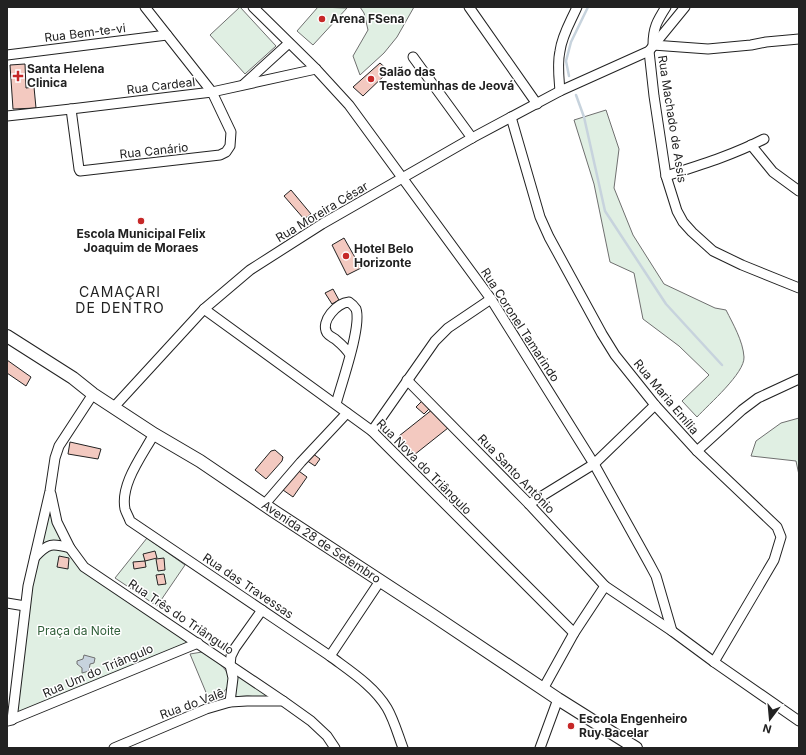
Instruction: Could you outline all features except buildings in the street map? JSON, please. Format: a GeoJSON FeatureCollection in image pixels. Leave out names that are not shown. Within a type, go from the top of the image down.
{"type":"FeatureCollection","features":[{"type":"Feature","properties":{"kind":"main road","name":"Avenida 28 de Setembro"},"geometry":{"type":"LineString","coordinates":[[7,336],[73,378],[93,394],[154,434],[200,461],[264,505],[558,699],[636,748]]}},
{"type":"Feature","properties":{"kind":"street"},"geometry":{"type":"LineString","coordinates":[[145,7],[212,92]]}},
{"type":"Feature","properties":{"kind":"street","name":"Rua Coronel Tamarindo"},"geometry":{"type":"LineString","coordinates":[[254,7],[289,44],[316,69],[349,105],[491,299],[594,464],[656,576],[672,631]]}},
{"type":"Feature","properties":{"kind":"street"},"geometry":{"type":"LineString","coordinates":[[560,91],[560,50],[564,35],[577,7]]}},
{"type":"Feature","properties":{"kind":"street","name":"Rua Machado de Assis"},"geometry":{"type":"LineString","coordinates":[[666,7],[657,21],[651,48],[654,96],[666,176],[677,211],[683,222],[700,240],[713,250],[742,265],[799,288]]}},
{"type":"Feature","properties":{"kind":"street"},"geometry":{"type":"LineString","coordinates":[[651,48],[685,7]]}},
{"type":"Feature","properties":{"kind":"street"},"geometry":{"type":"LineString","coordinates":[[471,8],[537,104]]}},
{"type":"Feature","properties":{"kind":"street","name":"Rua Bem-te-vi"},"geometry":{"type":"LineString","coordinates":[[7,55],[167,35]]}},
{"type":"Feature","properties":{"kind":"street"},"geometry":{"type":"LineString","coordinates":[[651,48],[708,49],[799,39]]}},
{"type":"Feature","properties":{"kind":"street"},"geometry":{"type":"LineString","coordinates":[[242,85],[289,44]]}},
{"type":"Feature","properties":{"kind":"street","name":"Rua Moreira César"},"geometry":{"type":"LineString","coordinates":[[114,407],[204,309],[250,270],[322,224],[472,138],[560,91],[651,48]]}},
{"type":"Feature","properties":{"kind":"street"},"geometry":{"type":"LineString","coordinates":[[413,57],[472,138]]}},
{"type":"Feature","properties":{"kind":"street","name":"Rua Cardeal"},"geometry":{"type":"LineString","coordinates":[[7,116],[71,110],[212,92],[316,69]]}},
{"type":"Feature","properties":{"kind":"street","name":"Rua Canário"},"geometry":{"type":"LineString","coordinates":[[71,110],[78,169],[80,170],[220,155],[226,152],[230,146],[231,132],[212,92]]}},
{"type":"Feature","properties":{"kind":"street","name":"Rua Maria Emília"},"geometry":{"type":"LineString","coordinates":[[511,117],[540,216],[549,237],[612,350],[655,405],[697,452],[777,527],[781,537],[774,560],[714,662]]}},
{"type":"Feature","properties":{"kind":"street"},"geometry":{"type":"LineString","coordinates":[[666,176],[708,162],[751,145],[764,138]]}},
{"type":"Feature","properties":{"kind":"street"},"geometry":{"type":"LineString","coordinates":[[751,145],[773,172],[799,191]]}},
{"type":"Feature","properties":{"kind":"street"},"geometry":{"type":"LineString","coordinates":[[372,431],[435,341],[448,328],[491,299]]}},
{"type":"Feature","properties":{"kind":"street"},"geometry":{"type":"LineString","coordinates":[[336,404],[350,355],[356,332],[356,310],[349,302],[344,302],[331,313],[326,326],[326,332],[346,349],[350,355]]}},
{"type":"Feature","properties":{"kind":"street","name":"Rua Nova do Triângulo"},"geometry":{"type":"LineString","coordinates":[[204,309],[372,431],[574,633]]}},
{"type":"Feature","properties":{"kind":"street"},"geometry":{"type":"LineString","coordinates":[[697,452],[742,410],[758,398],[799,379]]}},
{"type":"Feature","properties":{"kind":"street","name":"Rua Santo Antônio"},"geometry":{"type":"LineString","coordinates":[[407,380],[529,504],[605,586],[672,631],[799,721]]}},
{"type":"Feature","properties":{"kind":"street"},"geometry":{"type":"LineString","coordinates":[[9,721],[28,586],[50,491],[55,458],[59,446],[93,394]]}},
{"type":"Feature","properties":{"kind":"street"},"geometry":{"type":"LineString","coordinates":[[529,504],[594,464],[655,405]]}},
{"type":"Feature","properties":{"kind":"street"},"geometry":{"type":"LineString","coordinates":[[264,505],[301,462],[347,413]]}},
{"type":"Feature","properties":{"kind":"street","name":"Rua das Travessas"},"geometry":{"type":"LineString","coordinates":[[154,434],[129,479],[126,489],[124,500],[130,521],[330,656],[368,686],[387,708],[404,748]]}},
{"type":"Feature","properties":{"kind":"street","name":"Rua Três do Triângulo"},"geometry":{"type":"LineString","coordinates":[[50,491],[57,522],[70,548],[84,567],[283,701]]}},
{"type":"Feature","properties":{"kind":"street"},"geometry":{"type":"LineString","coordinates":[[34,558],[43,548],[50,545],[70,548]]}},
{"type":"Feature","properties":{"kind":"street"},"geometry":{"type":"LineString","coordinates":[[330,656],[380,582]]}},
{"type":"Feature","properties":{"kind":"street"},"geometry":{"type":"LineString","coordinates":[[543,689],[574,633],[605,586]]}},
{"type":"Feature","properties":{"kind":"street"},"geometry":{"type":"LineString","coordinates":[[7,603],[25,606]]}},
{"type":"Feature","properties":{"kind":"street"},"geometry":{"type":"LineString","coordinates":[[230,702],[233,678],[230,665],[233,652],[262,610]]}},
{"type":"Feature","properties":{"kind":"street","name":"Rua Um do Triângulo"},"geometry":{"type":"LineString","coordinates":[[9,721],[198,643]]}},
{"type":"Feature","properties":{"kind":"street"},"geometry":{"type":"LineString","coordinates":[[540,748],[558,699]]}},
{"type":"Feature","properties":{"kind":"street"},"geometry":{"type":"LineString","coordinates":[[283,701],[311,720],[327,736],[336,748]]}},
{"type":"Feature","properties":{"kind":"street","name":"Rua do Valê"},"geometry":{"type":"LineString","coordinates":[[114,748],[206,709],[230,702],[283,701]]}},
{"type":"Feature","properties":{"kind":"green space"},"geometry":{"type":"Polygon","coordinates":[[[240,7],[276,46],[245,74],[210,35],[240,7]]]}},
{"type":"Feature","properties":{"kind":"green space","name":"Arena FSena"},"geometry":{"type":"Polygon","coordinates":[[[318,7],[347,8],[313,45],[297,31],[318,7]]]}},
{"type":"Feature","properties":{"kind":"green space"},"geometry":{"type":"Polygon","coordinates":[[[360,7],[414,7],[397,37],[384,53],[360,75],[353,56],[368,30],[364,13],[360,7]]]}},
{"type":"Feature","properties":{"kind":"green space"},"geometry":{"type":"Polygon","coordinates":[[[606,110],[619,149],[614,188],[633,235],[664,284],[715,308],[726,310],[742,345],[744,357],[743,364],[739,371],[733,380],[697,417],[682,401],[709,375],[679,346],[643,319],[634,273],[610,262],[594,184],[574,120],[606,110]]]}},
{"type":"Feature","properties":{"kind":"green space"},"geometry":{"type":"Polygon","coordinates":[[[799,418],[799,475],[796,461],[751,456],[756,441],[781,423],[799,418]]]}},
{"type":"Feature","properties":{"kind":"green space","name":"Praça da Noite"},"geometry":{"type":"Polygon","coordinates":[[[50,497],[52,522],[84,569],[192,642],[15,715],[30,587],[50,497]]]}},
{"type":"Feature","properties":{"kind":"green space"},"geometry":{"type":"Polygon","coordinates":[[[147,538],[185,565],[157,606],[115,578],[147,538]]]}},
{"type":"Feature","properties":{"kind":"green space"},"geometry":{"type":"Polygon","coordinates":[[[202,652],[219,663],[228,675],[229,682],[227,688],[210,702],[190,654],[202,652]]]}},
{"type":"Feature","properties":{"kind":"green space"},"geometry":{"type":"Polygon","coordinates":[[[236,673],[274,699],[248,696],[231,697],[236,673]]]}},
{"type":"Feature","properties":{"kind":"shaded area"},"geometry":{"type":"Polygon","coordinates":[[[84,655],[95,658],[94,663],[90,664],[89,671],[82,673],[82,668],[77,664],[77,661],[83,659],[84,655]]]}},
{"type":"Feature","properties":{"kind":"waterway"},"geometry":{"type":"LineString","coordinates":[[569,76],[566,61],[571,42],[588,7]]}},
{"type":"Feature","properties":{"kind":"waterway"},"geometry":{"type":"LineString","coordinates":[[576,95],[584,117],[605,211],[666,304],[722,365]]}},
{"type":"Feature","properties":{"kind":"place","name":"Arena FSena"},"geometry":{"type":"Point","coordinates":[322,19]}},
{"type":"Feature","properties":{"kind":"place","name":"Santa Helena Clinica"},"geometry":{"type":"Point","coordinates":[18,76]}},
{"type":"Feature","properties":{"kind":"place","name":"Salão das Testemunhas de Jeová"},"geometry":{"type":"Point","coordinates":[371,79]}},
{"type":"Feature","properties":{"kind":"place","name":"Escola Municipal Felix Joaquim de Moraes"},"geometry":{"type":"Point","coordinates":[141,221]}},
{"type":"Feature","properties":{"kind":"place","name":"Hotel Belo Horizonte"},"geometry":{"type":"Point","coordinates":[346,256]}},
{"type":"Feature","properties":{"kind":"place","name":"Escola Engenheiro Ruy Bacelar"},"geometry":{"type":"Point","coordinates":[571,726]}},
{"type":"Feature","properties":{"kind":"district","name":"CAMAÇARI DE DENTRO"},"geometry":{"type":"Point","coordinates":[120,300]}}]}
